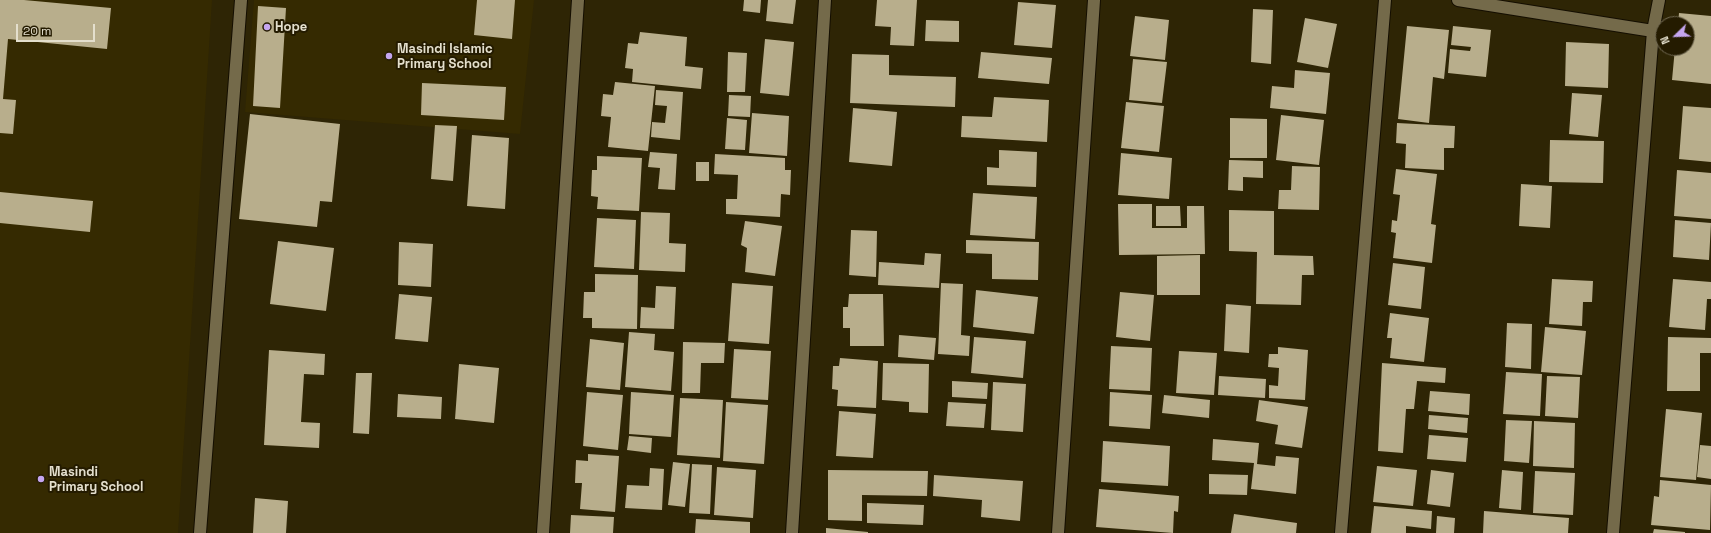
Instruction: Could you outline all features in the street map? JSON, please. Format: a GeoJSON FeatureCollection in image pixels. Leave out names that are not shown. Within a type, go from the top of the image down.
{"type":"FeatureCollection","features":[{"type":"Feature","properties":{"kind":"street"},"geometry":{"type":"LineString","coordinates":[[200,533],[241,0]]}},
{"type":"Feature","properties":{"kind":"street"},"geometry":{"type":"LineString","coordinates":[[542,533],[578,0]]}},
{"type":"Feature","properties":{"kind":"street"},"geometry":{"type":"LineString","coordinates":[[792,533],[825,0]]}},
{"type":"Feature","properties":{"kind":"street"},"geometry":{"type":"LineString","coordinates":[[1058,533],[1094,0]]}},
{"type":"Feature","properties":{"kind":"street"},"geometry":{"type":"LineString","coordinates":[[1341,533],[1385,0]]}},
{"type":"Feature","properties":{"kind":"street"},"geometry":{"type":"LineString","coordinates":[[1458,0],[1653,31]]}},
{"type":"Feature","properties":{"kind":"street"},"geometry":{"type":"LineString","coordinates":[[1613,533],[1653,31],[1659,0]]}},
{"type":"Feature","properties":{"kind":"shaded area"},"geometry":{"type":"Polygon","coordinates":[[[0,0],[212,0],[178,533],[0,533],[0,0]]]}},
{"type":"Feature","properties":{"kind":"shaded area","name":"Masindi Islamic Primary School"},"geometry":{"type":"Polygon","coordinates":[[[254,0],[534,0],[520,134],[245,112],[254,0]]]}},
{"type":"Feature","properties":{"kind":"building"},"geometry":{"type":"Polygon","coordinates":[[[0,0],[24,0],[111,8],[107,49],[8,39],[3,99],[16,100],[13,134],[0,133],[0,0]]]}},
{"type":"Feature","properties":{"kind":"building"},"geometry":{"type":"Polygon","coordinates":[[[477,0],[515,0],[512,39],[474,35],[477,0]]]}},
{"type":"Feature","properties":{"kind":"building"},"geometry":{"type":"Polygon","coordinates":[[[744,0],[761,0],[760,13],[743,11],[744,0]]]}},
{"type":"Feature","properties":{"kind":"building"},"geometry":{"type":"Polygon","coordinates":[[[768,0],[796,0],[793,24],[766,21],[768,0]]]}},
{"type":"Feature","properties":{"kind":"building"},"geometry":{"type":"Polygon","coordinates":[[[877,0],[917,0],[914,46],[890,45],[891,27],[875,26],[877,0]]]}},
{"type":"Feature","properties":{"kind":"building"},"geometry":{"type":"Polygon","coordinates":[[[1018,2],[1056,5],[1052,48],[1014,45],[1018,2]]]}},
{"type":"Feature","properties":{"kind":"building"},"geometry":{"type":"Polygon","coordinates":[[[258,6],[286,8],[280,108],[253,106],[258,6]]]}},
{"type":"Feature","properties":{"kind":"building"},"geometry":{"type":"Polygon","coordinates":[[[1253,9],[1273,10],[1271,64],[1251,62],[1253,9]]]}},
{"type":"Feature","properties":{"kind":"building"},"geometry":{"type":"Polygon","coordinates":[[[1679,13],[1711,16],[1711,84],[1672,80],[1674,56],[1695,56],[1695,16],[1679,16],[1679,13]]]}},
{"type":"Feature","properties":{"kind":"building"},"geometry":{"type":"Polygon","coordinates":[[[1135,16],[1169,20],[1165,60],[1130,56],[1135,16]]]}},
{"type":"Feature","properties":{"kind":"building"},"geometry":{"type":"Polygon","coordinates":[[[1305,18],[1337,24],[1328,68],[1297,62],[1305,18]]]}},
{"type":"Feature","properties":{"kind":"building"},"geometry":{"type":"Polygon","coordinates":[[[926,20],[959,21],[959,42],[925,41],[926,20]]]}},
{"type":"Feature","properties":{"kind":"building"},"geometry":{"type":"Polygon","coordinates":[[[1407,26],[1449,30],[1444,79],[1433,77],[1429,123],[1398,119],[1407,26]]]}},
{"type":"Feature","properties":{"kind":"building"},"geometry":{"type":"Polygon","coordinates":[[[1453,26],[1491,30],[1486,77],[1448,73],[1450,49],[1470,51],[1471,47],[1451,45],[1453,26]]]}},
{"type":"Feature","properties":{"kind":"building"},"geometry":{"type":"Polygon","coordinates":[[[640,32],[687,37],[685,66],[703,68],[701,89],[632,82],[633,69],[625,68],[628,43],[638,44],[640,32]]]}},
{"type":"Feature","properties":{"kind":"building"},"geometry":{"type":"Polygon","coordinates":[[[765,39],[794,42],[789,96],[760,93],[765,39]]]}},
{"type":"Feature","properties":{"kind":"building"},"geometry":{"type":"Polygon","coordinates":[[[1566,42],[1609,44],[1608,88],[1565,86],[1566,42]]]}},
{"type":"Feature","properties":{"kind":"building"},"geometry":{"type":"Polygon","coordinates":[[[728,52],[747,53],[745,92],[727,92],[728,52]]]}},
{"type":"Feature","properties":{"kind":"building"},"geometry":{"type":"Polygon","coordinates":[[[981,52],[1052,58],[1049,84],[978,78],[981,52]]]}},
{"type":"Feature","properties":{"kind":"building"},"geometry":{"type":"Polygon","coordinates":[[[852,54],[889,55],[889,75],[956,77],[955,107],[850,103],[852,54]]]}},
{"type":"Feature","properties":{"kind":"building"},"geometry":{"type":"Polygon","coordinates":[[[1133,59],[1167,62],[1162,103],[1129,100],[1133,59]]]}},
{"type":"Feature","properties":{"kind":"building"},"geometry":{"type":"Polygon","coordinates":[[[1295,70],[1330,73],[1326,114],[1270,108],[1272,86],[1294,88],[1295,70]]]}},
{"type":"Feature","properties":{"kind":"building"},"geometry":{"type":"Polygon","coordinates":[[[615,82],[655,86],[648,151],[608,147],[611,117],[601,116],[603,94],[613,95],[615,82]]]}},
{"type":"Feature","properties":{"kind":"building"},"geometry":{"type":"Polygon","coordinates":[[[422,83],[506,87],[504,120],[421,115],[422,83]]]}},
{"type":"Feature","properties":{"kind":"building"},"geometry":{"type":"Polygon","coordinates":[[[656,90],[683,92],[680,140],[651,137],[652,122],[665,123],[667,106],[655,105],[656,90]]]}},
{"type":"Feature","properties":{"kind":"building"},"geometry":{"type":"Polygon","coordinates":[[[1572,93],[1602,95],[1598,137],[1569,134],[1572,93]]]}},
{"type":"Feature","properties":{"kind":"building"},"geometry":{"type":"Polygon","coordinates":[[[729,95],[751,96],[750,117],[728,116],[729,95]]]}},
{"type":"Feature","properties":{"kind":"building"},"geometry":{"type":"Polygon","coordinates":[[[994,97],[1049,100],[1047,142],[961,137],[962,116],[992,117],[994,97]]]}},
{"type":"Feature","properties":{"kind":"building"},"geometry":{"type":"Polygon","coordinates":[[[1126,102],[1164,106],[1159,152],[1121,148],[1126,102]]]}},
{"type":"Feature","properties":{"kind":"building"},"geometry":{"type":"Polygon","coordinates":[[[1683,106],[1711,108],[1711,162],[1679,159],[1683,106]]]}},
{"type":"Feature","properties":{"kind":"building"},"geometry":{"type":"Polygon","coordinates":[[[853,108],[897,112],[892,166],[849,162],[853,108]]]}},
{"type":"Feature","properties":{"kind":"building"},"geometry":{"type":"Polygon","coordinates":[[[752,113],[789,116],[787,156],[749,153],[752,113]]]}},
{"type":"Feature","properties":{"kind":"building"},"geometry":{"type":"Polygon","coordinates":[[[250,114],[340,124],[332,202],[320,201],[317,227],[239,219],[250,114]]]}},
{"type":"Feature","properties":{"kind":"building"},"geometry":{"type":"Polygon","coordinates":[[[1281,115],[1324,120],[1319,165],[1276,160],[1281,115]]]}},
{"type":"Feature","properties":{"kind":"building"},"geometry":{"type":"Polygon","coordinates":[[[727,118],[747,120],[745,150],[725,149],[727,118]]]}},
{"type":"Feature","properties":{"kind":"building"},"geometry":{"type":"Polygon","coordinates":[[[1230,118],[1267,119],[1267,158],[1230,158],[1230,118]]]}},
{"type":"Feature","properties":{"kind":"building"},"geometry":{"type":"Polygon","coordinates":[[[1397,123],[1455,126],[1454,148],[1444,148],[1444,170],[1405,168],[1406,144],[1396,143],[1397,123]]]}},
{"type":"Feature","properties":{"kind":"building"},"geometry":{"type":"Polygon","coordinates":[[[435,125],[457,126],[453,181],[431,179],[435,125]]]}},
{"type":"Feature","properties":{"kind":"building"},"geometry":{"type":"Polygon","coordinates":[[[472,135],[509,138],[505,209],[467,206],[472,135]]]}},
{"type":"Feature","properties":{"kind":"building"},"geometry":{"type":"Polygon","coordinates":[[[1550,140],[1604,141],[1603,183],[1549,182],[1550,140]]]}},
{"type":"Feature","properties":{"kind":"building"},"geometry":{"type":"Polygon","coordinates":[[[999,150],[1037,152],[1036,187],[987,185],[987,167],[999,168],[999,150]]]}},
{"type":"Feature","properties":{"kind":"building"},"geometry":{"type":"Polygon","coordinates":[[[650,152],[677,154],[675,190],[658,189],[660,168],[648,167],[650,152]]]}},
{"type":"Feature","properties":{"kind":"building"},"geometry":{"type":"Polygon","coordinates":[[[1121,153],[1172,158],[1169,199],[1118,195],[1121,153]]]}},
{"type":"Feature","properties":{"kind":"building"},"geometry":{"type":"Polygon","coordinates":[[[715,154],[785,158],[785,170],[791,170],[790,195],[781,194],[780,217],[726,214],[726,199],[737,199],[738,175],[714,174],[715,154]]]}},
{"type":"Feature","properties":{"kind":"building"},"geometry":{"type":"Polygon","coordinates":[[[597,156],[642,158],[639,211],[597,209],[598,197],[591,196],[592,170],[597,170],[597,156]]]}},
{"type":"Feature","properties":{"kind":"building"},"geometry":{"type":"Polygon","coordinates":[[[1229,160],[1263,161],[1263,178],[1243,177],[1243,191],[1228,190],[1229,160]]]}},
{"type":"Feature","properties":{"kind":"building"},"geometry":{"type":"Polygon","coordinates":[[[696,162],[709,162],[709,181],[696,181],[696,162]]]}},
{"type":"Feature","properties":{"kind":"building"},"geometry":{"type":"Polygon","coordinates":[[[1292,166],[1320,167],[1319,210],[1278,209],[1279,190],[1291,190],[1292,166]]]}},
{"type":"Feature","properties":{"kind":"building"},"geometry":{"type":"Polygon","coordinates":[[[1396,169],[1437,174],[1431,224],[1436,225],[1432,263],[1393,258],[1396,233],[1391,232],[1392,220],[1397,221],[1400,195],[1393,194],[1396,169]]]}},
{"type":"Feature","properties":{"kind":"building"},"geometry":{"type":"Polygon","coordinates":[[[1677,170],[1711,173],[1711,219],[1674,216],[1677,170]]]}},
{"type":"Feature","properties":{"kind":"building"},"geometry":{"type":"Polygon","coordinates":[[[1521,184],[1552,186],[1550,228],[1519,226],[1521,184]]]}},
{"type":"Feature","properties":{"kind":"building"},"geometry":{"type":"Polygon","coordinates":[[[0,192],[93,201],[90,232],[0,223],[0,192]]]}},
{"type":"Feature","properties":{"kind":"building"},"geometry":{"type":"Polygon","coordinates":[[[973,193],[1037,197],[1035,239],[970,235],[973,193]]]}},
{"type":"Feature","properties":{"kind":"building"},"geometry":{"type":"Polygon","coordinates":[[[1118,204],[1152,204],[1152,228],[1187,228],[1187,206],[1204,206],[1205,254],[1119,255],[1118,204]]]}},
{"type":"Feature","properties":{"kind":"building"},"geometry":{"type":"Polygon","coordinates":[[[1156,206],[1180,206],[1181,226],[1156,226],[1156,206]]]}},
{"type":"Feature","properties":{"kind":"building"},"geometry":{"type":"Polygon","coordinates":[[[1229,210],[1274,211],[1274,255],[1313,256],[1314,275],[1302,275],[1301,305],[1256,304],[1257,252],[1229,251],[1229,210]]]}},
{"type":"Feature","properties":{"kind":"building"},"geometry":{"type":"Polygon","coordinates":[[[641,212],[670,213],[669,243],[686,244],[685,272],[639,270],[641,212]]]}},
{"type":"Feature","properties":{"kind":"building"},"geometry":{"type":"Polygon","coordinates":[[[597,218],[636,220],[634,269],[594,267],[597,218]]]}},
{"type":"Feature","properties":{"kind":"building"},"geometry":{"type":"Polygon","coordinates":[[[1675,220],[1711,223],[1709,260],[1673,257],[1675,220]]]}},
{"type":"Feature","properties":{"kind":"building"},"geometry":{"type":"Polygon","coordinates":[[[745,221],[782,226],[775,276],[745,272],[747,248],[741,245],[745,221]]]}},
{"type":"Feature","properties":{"kind":"building"},"geometry":{"type":"Polygon","coordinates":[[[851,230],[877,231],[876,277],[849,275],[851,230]]]}},
{"type":"Feature","properties":{"kind":"building"},"geometry":{"type":"Polygon","coordinates":[[[966,240],[1039,242],[1038,280],[992,279],[992,254],[966,253],[966,240]]]}},
{"type":"Feature","properties":{"kind":"building"},"geometry":{"type":"Polygon","coordinates":[[[278,241],[334,248],[326,311],[270,304],[278,241]]]}},
{"type":"Feature","properties":{"kind":"building"},"geometry":{"type":"Polygon","coordinates":[[[399,242],[433,244],[431,287],[398,285],[399,242]]]}},
{"type":"Feature","properties":{"kind":"building"},"geometry":{"type":"Polygon","coordinates":[[[925,253],[941,254],[939,288],[878,285],[879,262],[924,265],[925,253]]]}},
{"type":"Feature","properties":{"kind":"building"},"geometry":{"type":"Polygon","coordinates":[[[1200,255],[1200,295],[1157,295],[1157,256],[1200,255]]]}},
{"type":"Feature","properties":{"kind":"building"},"geometry":{"type":"Polygon","coordinates":[[[1393,263],[1425,267],[1421,309],[1388,305],[1393,263]]]}},
{"type":"Feature","properties":{"kind":"building"},"geometry":{"type":"Polygon","coordinates":[[[595,274],[638,275],[637,329],[592,328],[592,318],[583,318],[584,292],[595,292],[595,274]]]}},
{"type":"Feature","properties":{"kind":"building"},"geometry":{"type":"Polygon","coordinates":[[[1552,279],[1593,281],[1592,302],[1583,302],[1582,326],[1549,324],[1552,279]]]}},
{"type":"Feature","properties":{"kind":"building"},"geometry":{"type":"Polygon","coordinates":[[[1673,279],[1711,282],[1711,299],[1707,299],[1705,330],[1669,327],[1673,279]]]}},
{"type":"Feature","properties":{"kind":"building"},"geometry":{"type":"Polygon","coordinates":[[[732,283],[773,286],[769,344],[728,341],[732,283]]]}},
{"type":"Feature","properties":{"kind":"building"},"geometry":{"type":"Polygon","coordinates":[[[941,283],[963,284],[961,335],[970,336],[969,356],[938,354],[941,283]]]}},
{"type":"Feature","properties":{"kind":"building"},"geometry":{"type":"Polygon","coordinates":[[[656,286],[676,287],[674,329],[640,328],[641,307],[655,308],[656,286]]]}},
{"type":"Feature","properties":{"kind":"building"},"geometry":{"type":"Polygon","coordinates":[[[976,290],[1038,297],[1034,334],[973,327],[976,290]]]}},
{"type":"Feature","properties":{"kind":"building"},"geometry":{"type":"Polygon","coordinates":[[[1120,292],[1154,295],[1150,341],[1116,337],[1120,292]]]}},
{"type":"Feature","properties":{"kind":"building"},"geometry":{"type":"Polygon","coordinates":[[[399,294],[432,297],[428,342],[395,339],[399,294]]]}},
{"type":"Feature","properties":{"kind":"building"},"geometry":{"type":"Polygon","coordinates":[[[849,294],[883,294],[884,346],[850,346],[850,328],[843,328],[843,307],[848,307],[849,294]]]}},
{"type":"Feature","properties":{"kind":"building"},"geometry":{"type":"Polygon","coordinates":[[[1226,304],[1251,306],[1249,353],[1224,351],[1226,304]]]}},
{"type":"Feature","properties":{"kind":"building"},"geometry":{"type":"Polygon","coordinates":[[[1390,313],[1429,318],[1424,362],[1390,358],[1392,338],[1387,338],[1390,313]]]}},
{"type":"Feature","properties":{"kind":"building"},"geometry":{"type":"Polygon","coordinates":[[[1507,323],[1532,324],[1531,369],[1505,367],[1507,323]]]}},
{"type":"Feature","properties":{"kind":"building"},"geometry":{"type":"Polygon","coordinates":[[[1545,327],[1586,331],[1582,375],[1541,372],[1545,327]]]}},
{"type":"Feature","properties":{"kind":"building"},"geometry":{"type":"Polygon","coordinates":[[[629,332],[655,334],[654,350],[674,352],[671,391],[625,387],[629,332]]]}},
{"type":"Feature","properties":{"kind":"building"},"geometry":{"type":"Polygon","coordinates":[[[899,335],[936,338],[934,360],[898,357],[899,335]]]}},
{"type":"Feature","properties":{"kind":"building"},"geometry":{"type":"Polygon","coordinates":[[[974,337],[1026,341],[1023,378],[971,373],[974,337]]]}},
{"type":"Feature","properties":{"kind":"building"},"geometry":{"type":"Polygon","coordinates":[[[1668,337],[1711,338],[1711,353],[1700,353],[1700,391],[1667,391],[1668,337]]]}},
{"type":"Feature","properties":{"kind":"building"},"geometry":{"type":"Polygon","coordinates":[[[590,339],[624,343],[620,390],[586,387],[590,339]]]}},
{"type":"Feature","properties":{"kind":"building"},"geometry":{"type":"Polygon","coordinates":[[[683,342],[725,343],[724,363],[701,363],[700,393],[682,393],[683,342]]]}},
{"type":"Feature","properties":{"kind":"building"},"geometry":{"type":"Polygon","coordinates":[[[1111,346],[1152,348],[1150,391],[1109,389],[1111,346]]]}},
{"type":"Feature","properties":{"kind":"building"},"geometry":{"type":"Polygon","coordinates":[[[1278,347],[1308,350],[1305,400],[1269,398],[1269,385],[1278,386],[1279,368],[1268,367],[1269,354],[1278,354],[1278,347]]]}},
{"type":"Feature","properties":{"kind":"building"},"geometry":{"type":"Polygon","coordinates":[[[734,349],[771,351],[768,400],[731,398],[734,349]]]}},
{"type":"Feature","properties":{"kind":"building"},"geometry":{"type":"Polygon","coordinates":[[[269,350],[325,354],[324,375],[304,374],[301,422],[320,423],[319,448],[264,445],[269,350]]]}},
{"type":"Feature","properties":{"kind":"building"},"geometry":{"type":"Polygon","coordinates":[[[1179,351],[1217,353],[1214,395],[1176,393],[1179,351]]]}},
{"type":"Feature","properties":{"kind":"building"},"geometry":{"type":"Polygon","coordinates":[[[840,358],[878,361],[876,408],[837,406],[838,390],[832,389],[833,366],[839,366],[840,358]]]}},
{"type":"Feature","properties":{"kind":"building"},"geometry":{"type":"Polygon","coordinates":[[[883,363],[929,364],[928,413],[909,412],[909,402],[882,400],[883,363]]]}},
{"type":"Feature","properties":{"kind":"building"},"geometry":{"type":"Polygon","coordinates":[[[1382,363],[1446,368],[1445,383],[1417,381],[1414,409],[1406,409],[1403,453],[1378,451],[1382,363]]]}},
{"type":"Feature","properties":{"kind":"building"},"geometry":{"type":"Polygon","coordinates":[[[459,364],[499,368],[494,423],[455,419],[459,364]]]}},
{"type":"Feature","properties":{"kind":"building"},"geometry":{"type":"Polygon","coordinates":[[[1506,372],[1542,374],[1540,416],[1503,414],[1506,372]]]}},
{"type":"Feature","properties":{"kind":"building"},"geometry":{"type":"Polygon","coordinates":[[[356,373],[372,373],[369,434],[353,433],[356,373]]]}},
{"type":"Feature","properties":{"kind":"building"},"geometry":{"type":"Polygon","coordinates":[[[1219,376],[1266,379],[1265,398],[1218,395],[1219,376]]]}},
{"type":"Feature","properties":{"kind":"building"},"geometry":{"type":"Polygon","coordinates":[[[1547,376],[1580,377],[1578,418],[1545,416],[1547,376]]]}},
{"type":"Feature","properties":{"kind":"building"},"geometry":{"type":"Polygon","coordinates":[[[952,381],[988,383],[987,399],[952,397],[952,381]]]}},
{"type":"Feature","properties":{"kind":"building"},"geometry":{"type":"Polygon","coordinates":[[[993,382],[1026,384],[1023,432],[991,430],[993,382]]]}},
{"type":"Feature","properties":{"kind":"building"},"geometry":{"type":"Polygon","coordinates":[[[1430,391],[1470,394],[1469,415],[1428,411],[1430,391]]]}},
{"type":"Feature","properties":{"kind":"building"},"geometry":{"type":"Polygon","coordinates":[[[587,392],[623,395],[618,450],[583,446],[587,392]]]}},
{"type":"Feature","properties":{"kind":"building"},"geometry":{"type":"Polygon","coordinates":[[[631,392],[674,395],[671,437],[629,434],[631,392]]]}},
{"type":"Feature","properties":{"kind":"building"},"geometry":{"type":"Polygon","coordinates":[[[1110,392],[1152,395],[1150,429],[1109,426],[1110,392]]]}},
{"type":"Feature","properties":{"kind":"building"},"geometry":{"type":"Polygon","coordinates":[[[398,394],[442,397],[441,419],[397,417],[398,394]]]}},
{"type":"Feature","properties":{"kind":"building"},"geometry":{"type":"Polygon","coordinates":[[[1164,395],[1210,400],[1209,418],[1162,413],[1164,395]]]}},
{"type":"Feature","properties":{"kind":"building"},"geometry":{"type":"Polygon","coordinates":[[[680,398],[723,400],[720,458],[677,455],[680,398]]]}},
{"type":"Feature","properties":{"kind":"building"},"geometry":{"type":"Polygon","coordinates":[[[1259,400],[1308,407],[1302,448],[1275,444],[1278,425],[1256,421],[1259,400]]]}},
{"type":"Feature","properties":{"kind":"building"},"geometry":{"type":"Polygon","coordinates":[[[726,402],[768,405],[764,464],[723,461],[726,402]]]}},
{"type":"Feature","properties":{"kind":"building"},"geometry":{"type":"Polygon","coordinates":[[[948,402],[986,404],[984,428],[946,426],[948,402]]]}},
{"type":"Feature","properties":{"kind":"building"},"geometry":{"type":"Polygon","coordinates":[[[1666,409],[1702,413],[1696,480],[1660,477],[1666,409]]]}},
{"type":"Feature","properties":{"kind":"building"},"geometry":{"type":"Polygon","coordinates":[[[839,411],[876,414],[873,458],[836,456],[839,411]]]}},
{"type":"Feature","properties":{"kind":"building"},"geometry":{"type":"Polygon","coordinates":[[[1429,415],[1468,418],[1467,433],[1428,429],[1429,415]]]}},
{"type":"Feature","properties":{"kind":"building"},"geometry":{"type":"Polygon","coordinates":[[[1506,420],[1532,421],[1529,463],[1504,461],[1506,420]]]}},
{"type":"Feature","properties":{"kind":"building"},"geometry":{"type":"Polygon","coordinates":[[[1534,421],[1575,423],[1574,468],[1533,466],[1534,421]]]}},
{"type":"Feature","properties":{"kind":"building"},"geometry":{"type":"Polygon","coordinates":[[[1429,435],[1468,438],[1466,462],[1427,459],[1429,435]]]}},
{"type":"Feature","properties":{"kind":"building"},"geometry":{"type":"Polygon","coordinates":[[[629,436],[652,438],[651,453],[627,450],[629,436]]]}},
{"type":"Feature","properties":{"kind":"building"},"geometry":{"type":"Polygon","coordinates":[[[1213,439],[1259,443],[1257,464],[1275,466],[1276,456],[1299,458],[1296,494],[1251,489],[1254,463],[1212,460],[1213,439]]]}},
{"type":"Feature","properties":{"kind":"building"},"geometry":{"type":"Polygon","coordinates":[[[1103,441],[1170,446],[1168,486],[1101,482],[1103,441]]]}},
{"type":"Feature","properties":{"kind":"building"},"geometry":{"type":"Polygon","coordinates":[[[1700,445],[1711,446],[1711,479],[1697,477],[1700,445]]]}},
{"type":"Feature","properties":{"kind":"building"},"geometry":{"type":"Polygon","coordinates":[[[588,454],[619,456],[615,512],[580,509],[582,483],[575,483],[576,460],[588,461],[588,454]]]}},
{"type":"Feature","properties":{"kind":"building"},"geometry":{"type":"Polygon","coordinates":[[[673,462],[690,464],[685,507],[668,505],[673,462]]]}},
{"type":"Feature","properties":{"kind":"building"},"geometry":{"type":"Polygon","coordinates":[[[692,464],[712,465],[710,514],[689,513],[692,464]]]}},
{"type":"Feature","properties":{"kind":"building"},"geometry":{"type":"Polygon","coordinates":[[[1377,466],[1417,470],[1413,506],[1373,502],[1377,466]]]}},
{"type":"Feature","properties":{"kind":"building"},"geometry":{"type":"Polygon","coordinates":[[[717,467],[756,470],[753,518],[714,515],[717,467]]]}},
{"type":"Feature","properties":{"kind":"building"},"geometry":{"type":"Polygon","coordinates":[[[650,468],[664,469],[662,510],[625,508],[627,485],[649,486],[650,468]]]}},
{"type":"Feature","properties":{"kind":"building"},"geometry":{"type":"Polygon","coordinates":[[[828,470],[928,471],[927,496],[862,495],[862,521],[828,520],[828,470]]]}},
{"type":"Feature","properties":{"kind":"building"},"geometry":{"type":"Polygon","coordinates":[[[1431,470],[1454,473],[1450,507],[1427,504],[1431,470]]]}},
{"type":"Feature","properties":{"kind":"building"},"geometry":{"type":"Polygon","coordinates":[[[1502,470],[1523,472],[1521,510],[1499,508],[1502,470]]]}},
{"type":"Feature","properties":{"kind":"building"},"geometry":{"type":"Polygon","coordinates":[[[1535,471],[1575,473],[1573,515],[1533,513],[1535,471]]]}},
{"type":"Feature","properties":{"kind":"building"},"geometry":{"type":"Polygon","coordinates":[[[1209,474],[1248,475],[1247,495],[1209,494],[1209,474]]]}},
{"type":"Feature","properties":{"kind":"building"},"geometry":{"type":"Polygon","coordinates":[[[934,475],[1023,481],[1020,521],[981,517],[982,500],[933,496],[934,475]]]}},
{"type":"Feature","properties":{"kind":"building"},"geometry":{"type":"Polygon","coordinates":[[[1660,480],[1711,485],[1710,530],[1651,525],[1654,496],[1659,497],[1660,480]]]}},
{"type":"Feature","properties":{"kind":"building"},"geometry":{"type":"Polygon","coordinates":[[[1099,489],[1179,496],[1178,512],[1174,511],[1173,533],[1096,527],[1099,489]]]}},
{"type":"Feature","properties":{"kind":"building"},"geometry":{"type":"Polygon","coordinates":[[[255,498],[288,501],[286,533],[253,533],[255,498]]]}},
{"type":"Feature","properties":{"kind":"building"},"geometry":{"type":"Polygon","coordinates":[[[867,503],[924,505],[923,525],[867,523],[867,503]]]}},
{"type":"Feature","properties":{"kind":"building"},"geometry":{"type":"Polygon","coordinates":[[[1374,506],[1432,511],[1431,529],[1406,526],[1406,533],[1371,533],[1374,506]]]}},
{"type":"Feature","properties":{"kind":"building"},"geometry":{"type":"Polygon","coordinates":[[[1484,511],[1569,518],[1568,533],[1483,533],[1484,511]]]}},
{"type":"Feature","properties":{"kind":"building"},"geometry":{"type":"Polygon","coordinates":[[[1234,514],[1297,523],[1296,533],[1231,533],[1234,514]]]}},
{"type":"Feature","properties":{"kind":"building"},"geometry":{"type":"Polygon","coordinates":[[[571,515],[614,517],[613,533],[570,533],[571,515]]]}},
{"type":"Feature","properties":{"kind":"building"},"geometry":{"type":"Polygon","coordinates":[[[1437,516],[1455,518],[1454,533],[1436,533],[1437,516]]]}},
{"type":"Feature","properties":{"kind":"building"},"geometry":{"type":"Polygon","coordinates":[[[696,519],[750,522],[750,533],[695,533],[696,519]]]}},
{"type":"Feature","properties":{"kind":"building"},"geometry":{"type":"Polygon","coordinates":[[[826,528],[868,532],[868,533],[826,533],[826,528]]]}},
{"type":"Feature","properties":{"kind":"building"},"geometry":{"type":"Polygon","coordinates":[[[1654,529],[1685,532],[1685,533],[1653,533],[1654,529]]]}},
{"type":"Feature","properties":{"kind":"place","name":"Hope"},"geometry":{"type":"Point","coordinates":[267,27]}},
{"type":"Feature","properties":{"kind":"place","name":"Masindi Islamic Primary School"},"geometry":{"type":"Point","coordinates":[389,56]}},
{"type":"Feature","properties":{"kind":"place","name":"Masindi Primary School"},"geometry":{"type":"Point","coordinates":[41,479]}}]}
